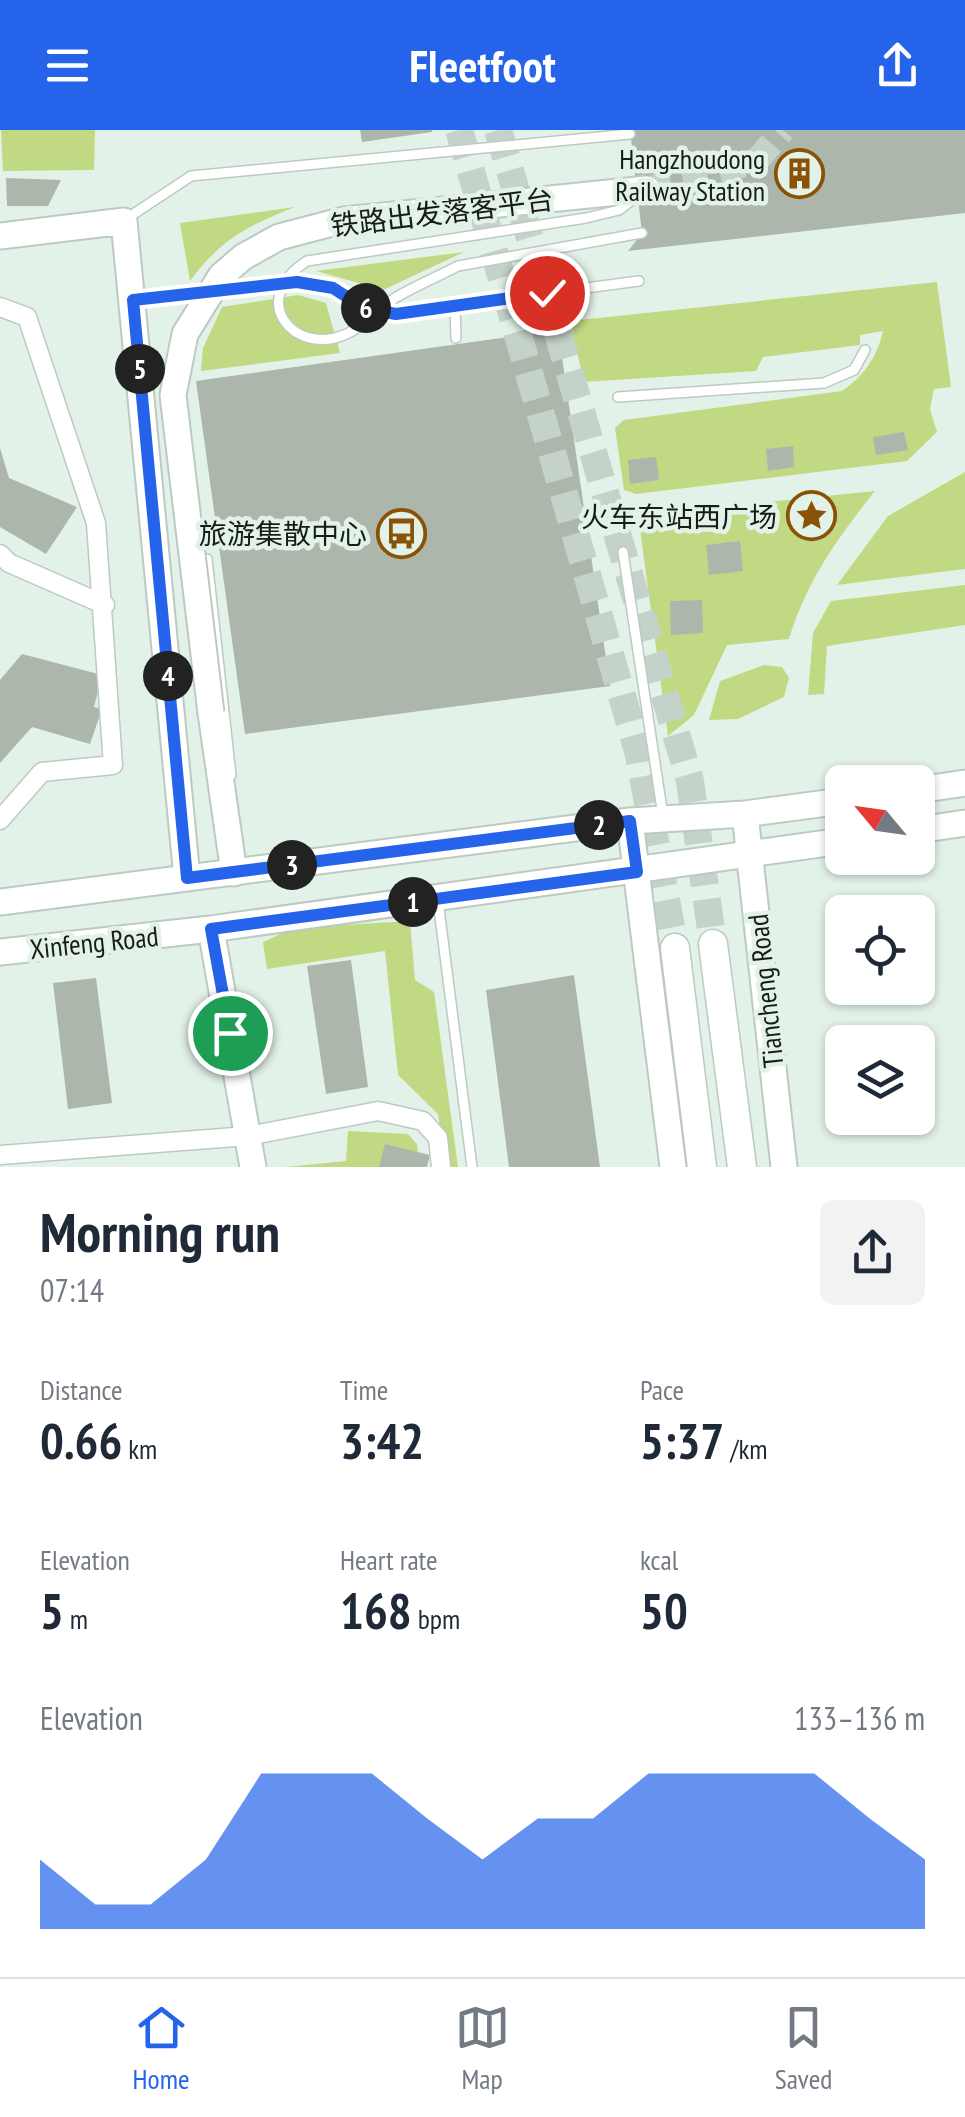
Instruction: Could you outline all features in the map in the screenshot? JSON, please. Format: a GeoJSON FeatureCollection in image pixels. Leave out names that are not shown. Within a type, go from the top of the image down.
{"type":"FeatureCollection","features":[{"type":"Feature","properties":{"kind":"main road","name":"铁路出发落客平台"},"geometry":{"type":"LineString","coordinates":[[234,873],[175,437],[174,395],[186,334],[221,276],[243,257],[279,238],[344,220],[647,189]]}},
{"type":"Feature","properties":{"kind":"main road"},"geometry":{"type":"LineString","coordinates":[[0,236],[124,221],[187,878]]}},
{"type":"Feature","properties":{"kind":"main road"},"geometry":{"type":"LineString","coordinates":[[935,788],[965,784]]}},
{"type":"Feature","properties":{"kind":"main road","name":"Xinfeng Road"},"geometry":{"type":"LineString","coordinates":[[0,902],[630,821],[745,814],[825,803]]}},
{"type":"Feature","properties":{"kind":"main road","name":"Tiancheng Road"},"geometry":{"type":"LineString","coordinates":[[745,814],[784,1167]]}},
{"type":"Feature","properties":{"kind":"main road"},"geometry":{"type":"LineString","coordinates":[[630,821],[672,1167]]}},
{"type":"Feature","properties":{"kind":"main road"},"geometry":{"type":"LineString","coordinates":[[935,827],[965,823]]}},
{"type":"Feature","properties":{"kind":"main road","name":"Xinfeng Road"},"geometry":{"type":"LineString","coordinates":[[0,952],[211,929],[825,844]]}},
{"type":"Feature","properties":{"kind":"main road"},"geometry":{"type":"LineString","coordinates":[[211,929],[253,1167]]}},
{"type":"Feature","properties":{"kind":"main road","name":"Tiancheng Road"},"geometry":{"type":"LineString","coordinates":[[713,944],[742,1167]]}},
{"type":"Feature","properties":{"kind":"main road"},"geometry":{"type":"LineString","coordinates":[[675,948],[702,1167]]}},
{"type":"Feature","properties":{"kind":"street"},"geometry":{"type":"LineString","coordinates":[[0,307],[27,318],[68,429],[96,523],[105,604],[113,765],[42,772],[0,820]]}},
{"type":"Feature","properties":{"kind":"street"},"geometry":{"type":"LineString","coordinates":[[0,554],[9,563],[105,604]]}},
{"type":"Feature","properties":{"kind":"street"},"geometry":{"type":"LineString","coordinates":[[0,1156],[248,1136],[378,1111],[423,1122],[438,1138],[441,1167]]}},
{"type":"Feature","properties":{"kind":"lane"},"geometry":{"type":"LineString","coordinates":[[124,221],[191,176],[630,134]]}},
{"type":"Feature","properties":{"kind":"lane"},"geometry":{"type":"LineString","coordinates":[[642,233],[458,266],[393,300],[344,335],[322,340],[298,333],[280,316],[276,302],[286,274],[308,261],[586,218],[619,210],[647,189]]}},
{"type":"Feature","properties":{"kind":"lane"},"geometry":{"type":"LineString","coordinates":[[133,300],[297,282],[333,288],[364,308],[396,314],[639,281]]}},
{"type":"Feature","properties":{"kind":"lane"},"geometry":{"type":"LineString","coordinates":[[455,306],[456,338]]}},
{"type":"Feature","properties":{"kind":"lane"},"geometry":{"type":"LineString","coordinates":[[618,397],[824,383],[854,370],[866,350]]}},
{"type":"Feature","properties":{"kind":"lane"},"geometry":{"type":"LineString","coordinates":[[623,552],[664,820]]}},
{"type":"Feature","properties":{"kind":"lane"},"geometry":{"type":"LineString","coordinates":[[207,559],[231,758],[234,873]]}},
{"type":"Feature","properties":{"kind":"lane"},"geometry":{"type":"LineString","coordinates":[[437,898],[472,1167]]}},
{"type":"Feature","properties":{"kind":"green space"},"geometry":{"type":"Polygon","coordinates":[[[1,130],[95,130],[94,170],[3,171],[1,130]]]}},
{"type":"Feature","properties":{"kind":"green space"},"geometry":{"type":"Polygon","coordinates":[[[295,207],[236,235],[190,281],[180,223],[295,207]]]}},
{"type":"Feature","properties":{"kind":"green space"},"geometry":{"type":"Polygon","coordinates":[[[464,252],[383,290],[316,271],[464,252]]]}},
{"type":"Feature","properties":{"kind":"green space"},"geometry":{"type":"Polygon","coordinates":[[[937,282],[951,387],[934,389],[930,409],[937,432],[907,461],[636,494],[624,490],[615,428],[624,420],[842,391],[868,365],[883,331],[860,335],[860,345],[763,357],[756,371],[584,382],[570,321],[937,282]]]}},
{"type":"Feature","properties":{"kind":"green space"},"geometry":{"type":"Polygon","coordinates":[[[298,295],[326,303],[340,353],[201,371],[203,348],[222,307],[298,295]]]}},
{"type":"Feature","properties":{"kind":"green space"},"geometry":{"type":"Polygon","coordinates":[[[965,472],[965,569],[837,585],[888,516],[965,472]]]}},
{"type":"Feature","properties":{"kind":"green space"},"geometry":{"type":"Polygon","coordinates":[[[875,491],[824,561],[789,639],[727,645],[694,715],[668,736],[638,515],[875,491]]]}},
{"type":"Feature","properties":{"kind":"green space"},"geometry":{"type":"Polygon","coordinates":[[[965,585],[965,625],[827,646],[824,694],[808,695],[813,633],[831,601],[965,585]]]}},
{"type":"Feature","properties":{"kind":"green space"},"geometry":{"type":"Polygon","coordinates":[[[764,665],[782,667],[789,678],[784,697],[738,719],[709,720],[720,681],[764,665]]]}},
{"type":"Feature","properties":{"kind":"green space"},"geometry":{"type":"Polygon","coordinates":[[[410,921],[415,980],[434,992],[458,1167],[446,1167],[438,1114],[398,1075],[385,951],[267,969],[263,942],[294,928],[410,921]]]}},
{"type":"Feature","properties":{"kind":"green space"},"geometry":{"type":"Polygon","coordinates":[[[348,1131],[408,1134],[417,1144],[419,1167],[286,1167],[346,1161],[348,1131]]]}},
{"type":"Feature","properties":{"kind":"building"},"geometry":{"type":"Polygon","coordinates":[[[360,130],[432,130],[432,132],[362,142],[360,130]]]}},
{"type":"Feature","properties":{"kind":"building","name":"Hangzhoudong Railway Station"},"geometry":{"type":"Polygon","coordinates":[[[630,130],[965,130],[965,213],[628,251],[642,233],[630,130]]]}},
{"type":"Feature","properties":{"kind":"building"},"geometry":{"type":"Polygon","coordinates":[[[6,178],[61,180],[48,206],[7,206],[6,178]]]}},
{"type":"Feature","properties":{"kind":"building","name":"旅游集散中心"},"geometry":{"type":"Polygon","coordinates":[[[558,330],[610,686],[245,734],[196,381],[558,330]]]}},
{"type":"Feature","properties":{"kind":"building"},"geometry":{"type":"Polygon","coordinates":[[[904,432],[908,450],[876,455],[873,437],[904,432]]]}},
{"type":"Feature","properties":{"kind":"building"},"geometry":{"type":"Polygon","coordinates":[[[793,446],[794,467],[768,471],[766,449],[793,446]]]}},
{"type":"Feature","properties":{"kind":"building"},"geometry":{"type":"Polygon","coordinates":[[[0,448],[9,478],[77,507],[46,554],[0,527],[0,448]]]}},
{"type":"Feature","properties":{"kind":"building"},"geometry":{"type":"Polygon","coordinates":[[[656,457],[659,480],[630,484],[628,460],[656,457]]]}},
{"type":"Feature","properties":{"kind":"building"},"geometry":{"type":"Polygon","coordinates":[[[740,541],[743,571],[709,575],[706,545],[740,541]]]}},
{"type":"Feature","properties":{"kind":"building"},"geometry":{"type":"Polygon","coordinates":[[[702,600],[703,633],[671,635],[670,601],[702,600]]]}},
{"type":"Feature","properties":{"kind":"building"},"geometry":{"type":"Polygon","coordinates":[[[22,654],[102,675],[94,707],[102,709],[90,744],[32,727],[0,763],[0,680],[22,654]]]}},
{"type":"Feature","properties":{"kind":"building"},"geometry":{"type":"Polygon","coordinates":[[[351,960],[368,1087],[326,1094],[307,966],[351,960]]]}},
{"type":"Feature","properties":{"kind":"building"},"geometry":{"type":"Polygon","coordinates":[[[574,975],[600,1167],[509,1167],[486,990],[574,975]]]}},
{"type":"Feature","properties":{"kind":"building"},"geometry":{"type":"Polygon","coordinates":[[[96,978],[112,1103],[68,1109],[53,983],[96,978]]]}},
{"type":"Feature","properties":{"kind":"building"},"geometry":{"type":"Polygon","coordinates":[[[385,1144],[430,1155],[427,1167],[379,1167],[385,1144]]]}},
{"type":"Feature","properties":{"kind":"tunnel"},"geometry":{"type":"LineString","coordinates":[[459,130],[639,755],[675,948]]}},
{"type":"Feature","properties":{"kind":"tunnel"},"geometry":{"type":"LineString","coordinates":[[498,130],[690,781],[713,944]]}},
{"type":"Feature","properties":{"kind":"tunnel"},"geometry":{"type":"LineString","coordinates":[[647,189],[717,174],[757,160],[783,130]]}},
{"type":"Feature","properties":{"kind":"place","name":"Hangzhoudong Railway Station"},"geometry":{"type":"Point","coordinates":[800,174]}},
{"type":"Feature","properties":{"kind":"place","name":"火车东站西广场"},"geometry":{"type":"Point","coordinates":[812,516]}},
{"type":"Feature","properties":{"kind":"place","name":"旅游集散中心"},"geometry":{"type":"Point","coordinates":[402,533]}},
{"type":"Feature","properties":{"kind":"route"},"geometry":{"type":"LineString","coordinates":[[230,1033],[211,929],[637,872],[630,821],[187,878],[133,300],[297,282],[333,288],[364,308],[396,314],[547,293]]}}]}
